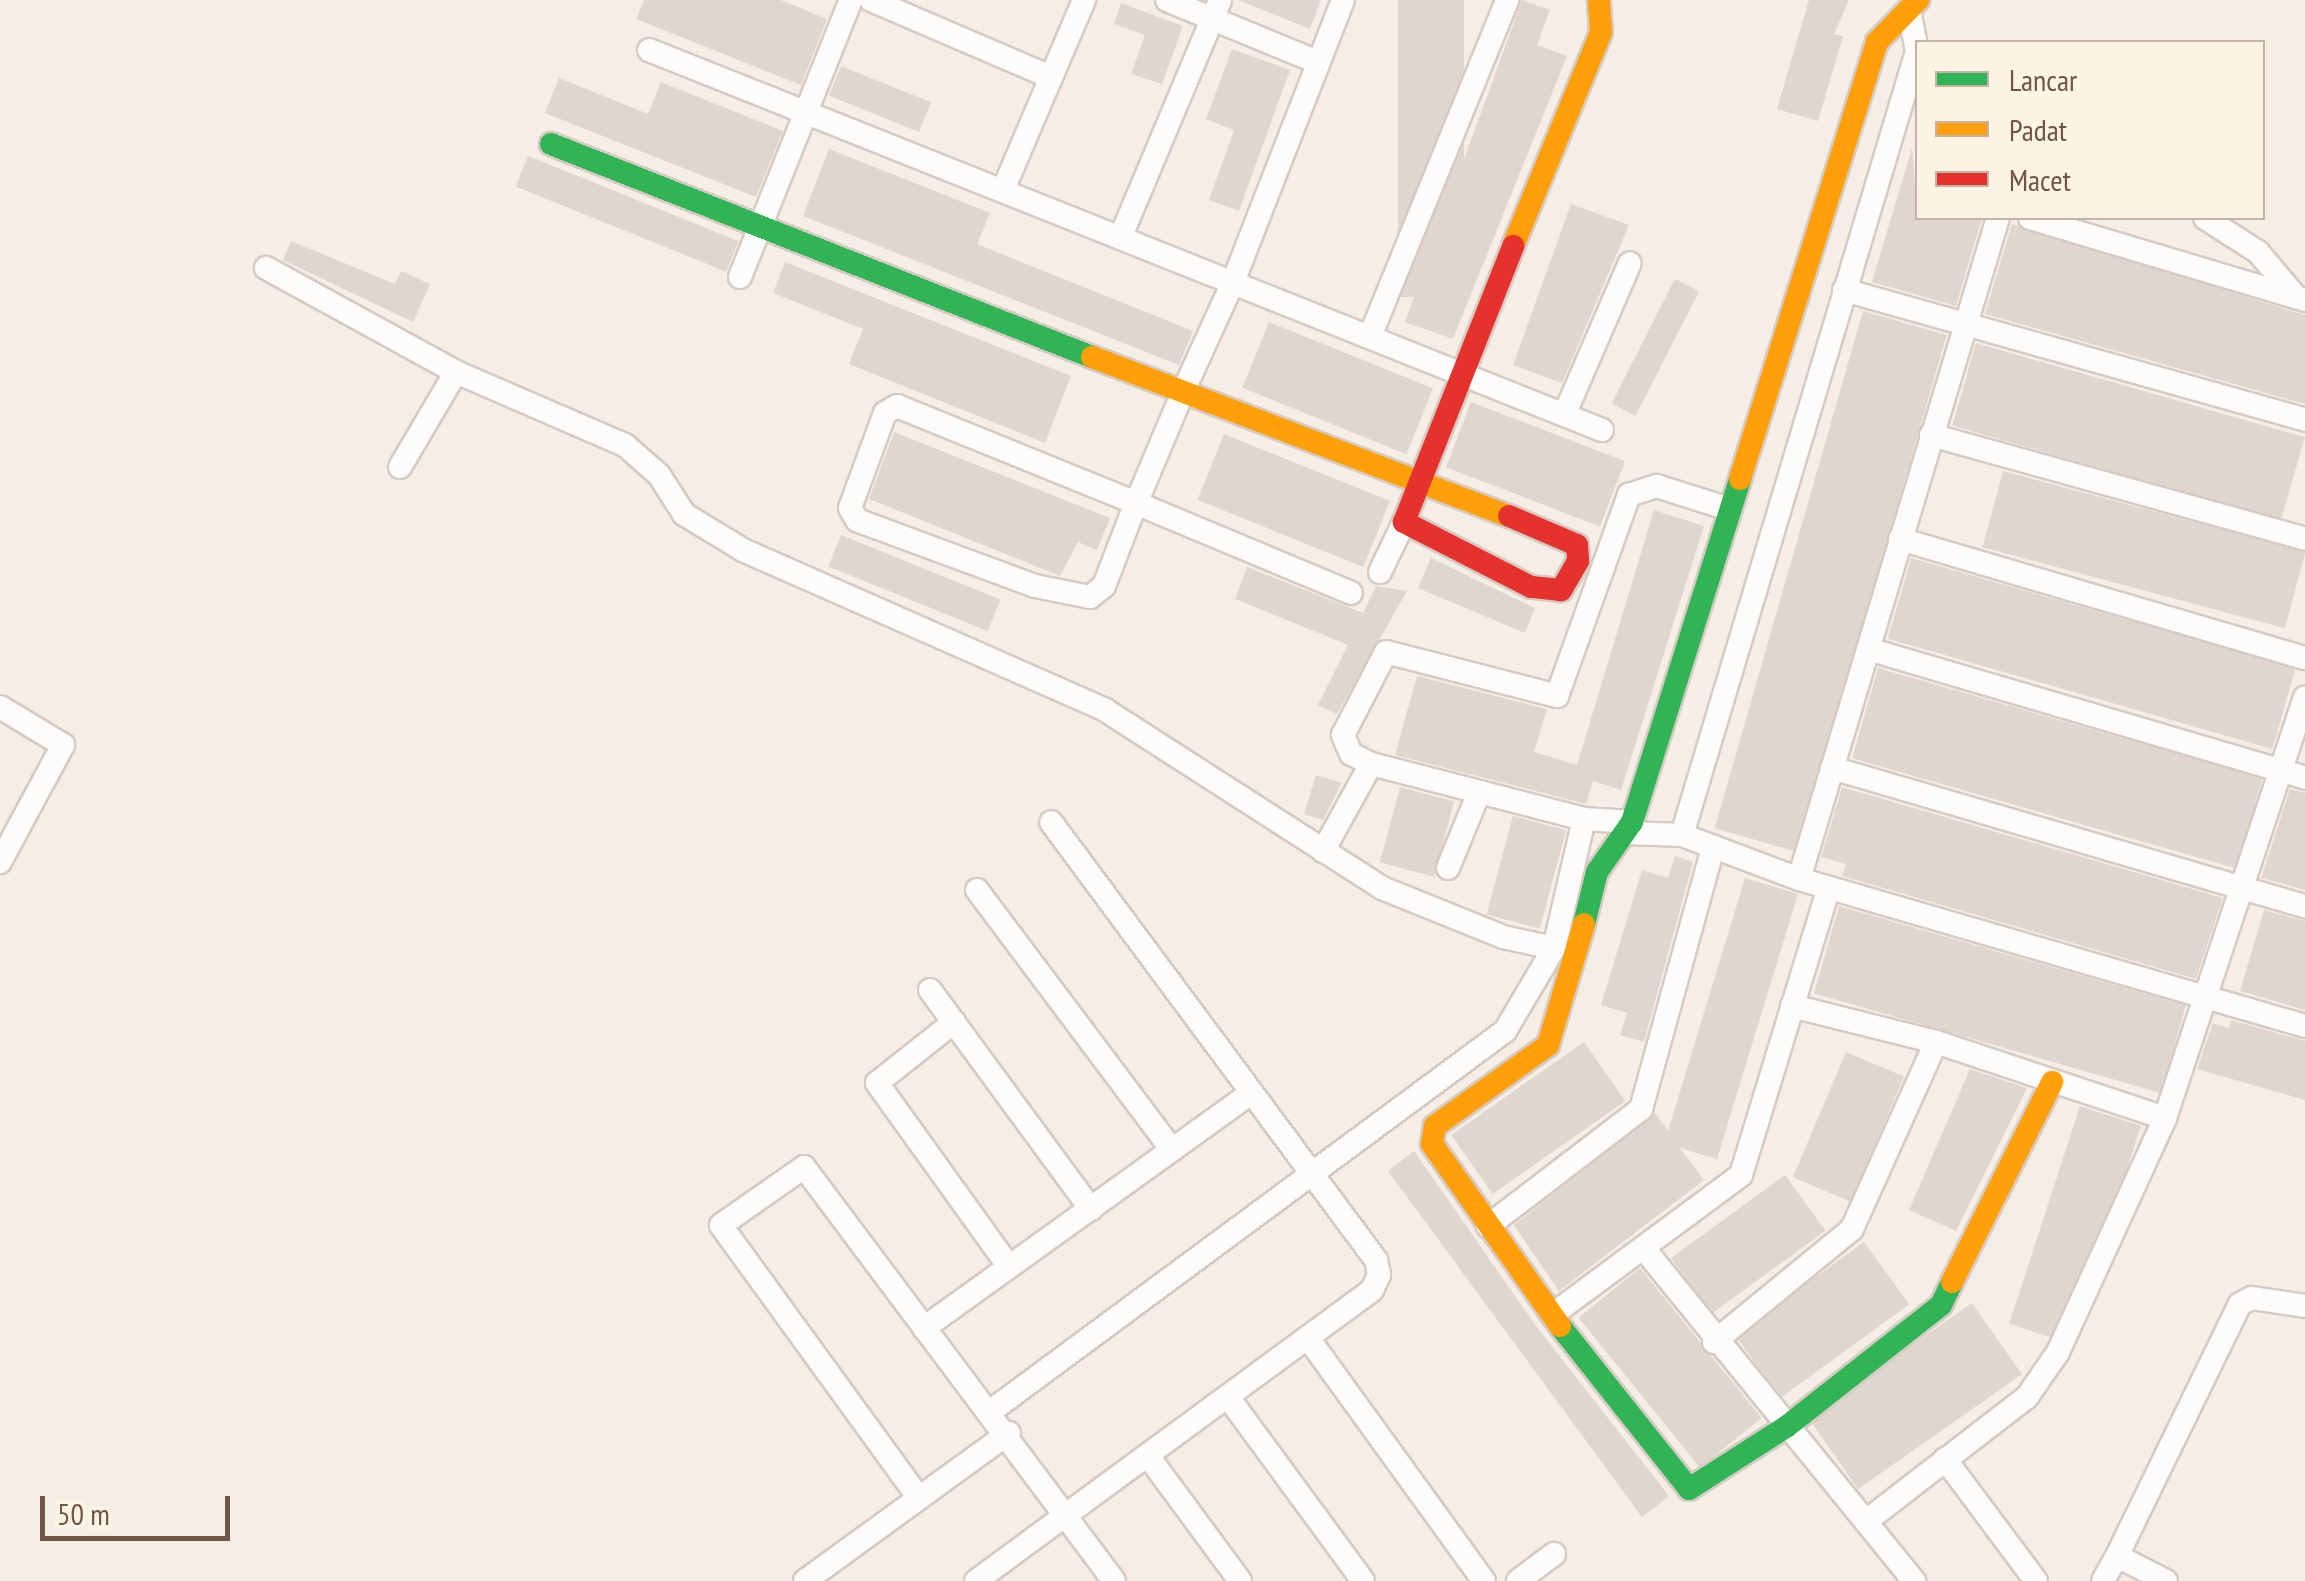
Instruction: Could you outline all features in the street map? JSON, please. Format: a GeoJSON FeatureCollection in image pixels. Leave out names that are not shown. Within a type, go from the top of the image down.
{"type":"FeatureCollection","features":[{"type":"Feature","properties":{"kind":"street"},"geometry":{"type":"LineString","coordinates":[[740,277],[810,114],[851,0]]}},
{"type":"Feature","properties":{"kind":"street"},"geometry":{"type":"LineString","coordinates":[[870,0],[1051,78]]}},
{"type":"Feature","properties":{"kind":"street"},"geometry":{"type":"LineString","coordinates":[[1003,190],[1084,0]]}},
{"type":"Feature","properties":{"kind":"street"},"geometry":{"type":"LineString","coordinates":[[1167,0],[1217,9],[1316,61]]}},
{"type":"Feature","properties":{"kind":"street"},"geometry":{"type":"LineString","coordinates":[[1343,0],[1316,61],[1234,280],[1183,392],[1136,503],[1104,586],[1090,597],[981,566],[857,520],[850,508],[885,414],[897,406],[1136,503],[1352,593]]}},
{"type":"Feature","properties":{"kind":"street"},"geometry":{"type":"LineString","coordinates":[[1371,334],[1507,0]]}},
{"type":"Feature","properties":{"kind":"street"},"geometry":{"type":"LineString","coordinates":[[1380,572],[1467,371],[1601,32],[1599,0]]}},
{"type":"Feature","properties":{"kind":"street"},"geometry":{"type":"LineString","coordinates":[[1914,8],[1916,40]]}},
{"type":"Feature","properties":{"kind":"street"},"geometry":{"type":"LineString","coordinates":[[1914,8],[1877,42],[1630,828],[1597,872],[1560,1023],[1548,1045],[1435,1126],[1441,1161],[1552,1315],[1684,1487],[1786,1427],[1958,1286],[2052,1082]]}},
{"type":"Feature","properties":{"kind":"street"},"geometry":{"type":"LineString","coordinates":[[1121,236],[1217,9]]}},
{"type":"Feature","properties":{"kind":"street"},"geometry":{"type":"LineString","coordinates":[[649,50],[1467,371],[1602,430]]}},
{"type":"Feature","properties":{"kind":"street"},"geometry":{"type":"LineString","coordinates":[[1682,835],[1915,58]]}},
{"type":"Feature","properties":{"kind":"street"},"geometry":{"type":"LineString","coordinates":[[551,144],[1415,485],[1563,534],[1577,545],[1578,561],[1560,590],[1548,592],[1404,522]]}},
{"type":"Feature","properties":{"kind":"street"},"geometry":{"type":"LineString","coordinates":[[1799,879],[1997,220]]}},
{"type":"Feature","properties":{"kind":"street"},"geometry":{"type":"LineString","coordinates":[[2037,220],[2300,298]]}},
{"type":"Feature","properties":{"kind":"street"},"geometry":{"type":"LineString","coordinates":[[2209,220],[2258,252],[2300,298]]}},
{"type":"Feature","properties":{"kind":"street"},"geometry":{"type":"LineString","coordinates":[[1565,413],[1630,263]]}},
{"type":"Feature","properties":{"kind":"street"},"geometry":{"type":"LineString","coordinates":[[266,268],[456,372],[624,445],[700,528],[838,597],[1064,688],[1382,888],[1503,937],[1554,948]]}},
{"type":"Feature","properties":{"kind":"street"},"geometry":{"type":"LineString","coordinates":[[1844,290],[2305,420]]}},
{"type":"Feature","properties":{"kind":"street"},"geometry":{"type":"LineString","coordinates":[[400,467],[456,372]]}},
{"type":"Feature","properties":{"kind":"street"},"geometry":{"type":"LineString","coordinates":[[1931,435],[2305,539]]}},
{"type":"Feature","properties":{"kind":"street"},"geometry":{"type":"LineString","coordinates":[[1728,508],[1657,486],[1629,495],[1557,696],[1386,652],[1343,736],[1352,754],[1371,764],[1478,795],[1584,819],[1682,835],[1799,879],[2305,1026]]}},
{"type":"Feature","properties":{"kind":"street"},"geometry":{"type":"LineString","coordinates":[[1900,539],[2305,658]]}},
{"type":"Feature","properties":{"kind":"street"},"geometry":{"type":"LineString","coordinates":[[1868,649],[2305,778]]}},
{"type":"Feature","properties":{"kind":"street"},"geometry":{"type":"LineString","coordinates":[[1870,1518],[2044,1377],[2112,1248],[2165,1118],[2305,698]]}},
{"type":"Feature","properties":{"kind":"street"},"geometry":{"type":"LineString","coordinates":[[0,707],[63,745],[0,862]]}},
{"type":"Feature","properties":{"kind":"street"},"geometry":{"type":"LineString","coordinates":[[1324,851],[1371,764]]}},
{"type":"Feature","properties":{"kind":"street"},"geometry":{"type":"LineString","coordinates":[[1832,768],[2305,906]]}},
{"type":"Feature","properties":{"kind":"street"},"geometry":{"type":"LineString","coordinates":[[1448,868],[1478,795]]}},
{"type":"Feature","properties":{"kind":"street"},"geometry":{"type":"LineString","coordinates":[[991,1410],[1314,1178],[1505,1032],[1554,948],[1584,819]]}},
{"type":"Feature","properties":{"kind":"street"},"geometry":{"type":"LineString","coordinates":[[976,1581],[1372,1290],[1379,1275],[1376,1260],[1051,822]]}},
{"type":"Feature","properties":{"kind":"street"},"geometry":{"type":"LineString","coordinates":[[1488,1226],[1641,1109],[1713,847]]}},
{"type":"Feature","properties":{"kind":"street"},"geometry":{"type":"LineString","coordinates":[[1552,1315],[1645,1250],[1741,1175],[1829,888]]}},
{"type":"Feature","properties":{"kind":"street"},"geometry":{"type":"LineString","coordinates":[[977,890],[1172,1150]]}},
{"type":"Feature","properties":{"kind":"street"},"geometry":{"type":"LineString","coordinates":[[930,990],[1090,1209]]}},
{"type":"Feature","properties":{"kind":"street"},"geometry":{"type":"LineString","coordinates":[[1792,1006],[1936,1042],[2165,1118]]}},
{"type":"Feature","properties":{"kind":"street"},"geometry":{"type":"LineString","coordinates":[[954,1022],[876,1083],[1008,1268]]}},
{"type":"Feature","properties":{"kind":"street"},"geometry":{"type":"LineString","coordinates":[[1714,1342],[1852,1228],[1936,1042]]}},
{"type":"Feature","properties":{"kind":"street"},"geometry":{"type":"LineString","coordinates":[[924,1328],[1252,1093]]}},
{"type":"Feature","properties":{"kind":"street"},"geometry":{"type":"LineString","coordinates":[[920,1498],[722,1226],[804,1167],[924,1328],[1009,1433],[1114,1581]]}},
{"type":"Feature","properties":{"kind":"street"},"geometry":{"type":"LineString","coordinates":[[1645,1250],[1714,1342],[1870,1518],[1914,1581]]}},
{"type":"Feature","properties":{"kind":"street"},"geometry":{"type":"LineString","coordinates":[[2103,1581],[2240,1304],[2252,1298],[2305,1306]]}},
{"type":"Feature","properties":{"kind":"street"},"geometry":{"type":"LineString","coordinates":[[1308,1338],[1484,1581]]}},
{"type":"Feature","properties":{"kind":"street"},"geometry":{"type":"LineString","coordinates":[[1228,1397],[1363,1581]]}},
{"type":"Feature","properties":{"kind":"street"},"geometry":{"type":"LineString","coordinates":[[805,1581],[1009,1433]]}},
{"type":"Feature","properties":{"kind":"street"},"geometry":{"type":"LineString","coordinates":[[1148,1456],[1240,1581]]}},
{"type":"Feature","properties":{"kind":"street"},"geometry":{"type":"LineString","coordinates":[[1945,1459],[2036,1581]]}},
{"type":"Feature","properties":{"kind":"street"},"geometry":{"type":"LineString","coordinates":[[1521,1580],[1554,1554]]}},
{"type":"Feature","properties":{"kind":"street"},"geometry":{"type":"LineString","coordinates":[[2117,1556],[2166,1581]]}},
{"type":"Feature","properties":{"kind":"building"},"geometry":{"type":"Polygon","coordinates":[[[644,0],[781,0],[827,19],[801,85],[636,19],[644,0]]]}},
{"type":"Feature","properties":{"kind":"building"},"geometry":{"type":"Polygon","coordinates":[[[1238,0],[1321,0],[1310,29],[1238,0]]]}},
{"type":"Feature","properties":{"kind":"building"},"geometry":{"type":"Polygon","coordinates":[[[1398,0],[1464,0],[1464,297],[1398,297],[1398,0]]]}},
{"type":"Feature","properties":{"kind":"building"},"geometry":{"type":"Polygon","coordinates":[[[1522,0],[1550,10],[1537,45],[1567,56],[1453,339],[1405,322],[1522,0]]]}},
{"type":"Feature","properties":{"kind":"building"},"geometry":{"type":"Polygon","coordinates":[[[1809,0],[1849,0],[1834,34],[1843,36],[1818,121],[1777,109],[1809,0]]]}},
{"type":"Feature","properties":{"kind":"building"},"geometry":{"type":"Polygon","coordinates":[[[1121,3],[1183,26],[1162,84],[1131,74],[1145,35],[1114,24],[1121,3]]]}},
{"type":"Feature","properties":{"kind":"building"},"geometry":{"type":"Polygon","coordinates":[[[1232,49],[1290,70],[1239,211],[1209,200],[1234,130],[1206,119],[1232,49]]]}},
{"type":"Feature","properties":{"kind":"building"},"geometry":{"type":"Polygon","coordinates":[[[841,66],[931,102],[919,132],[829,96],[841,66]]]}},
{"type":"Feature","properties":{"kind":"building"},"geometry":{"type":"Polygon","coordinates":[[[559,78],[648,114],[661,82],[783,131],[756,197],[545,113],[559,78]]]}},
{"type":"Feature","properties":{"kind":"building"},"geometry":{"type":"Polygon","coordinates":[[[1912,148],[1915,220],[1981,220],[1956,306],[1872,282],[1912,148]]]}},
{"type":"Feature","properties":{"kind":"building"},"geometry":{"type":"Polygon","coordinates":[[[829,149],[990,213],[977,244],[1193,331],[1179,365],[803,216],[829,149]]]}},
{"type":"Feature","properties":{"kind":"building"},"geometry":{"type":"Polygon","coordinates":[[[528,156],[738,241],[726,272],[516,187],[528,156]]]}},
{"type":"Feature","properties":{"kind":"building"},"geometry":{"type":"Polygon","coordinates":[[[1571,204],[1629,225],[1562,383],[1513,365],[1571,204]]]}},
{"type":"Feature","properties":{"kind":"building"},"geometry":{"type":"Polygon","coordinates":[[[2012,224],[2305,315],[2305,404],[1985,314],[2012,224]]]}},
{"type":"Feature","properties":{"kind":"building"},"geometry":{"type":"Polygon","coordinates":[[[291,241],[395,284],[401,271],[430,284],[413,322],[283,260],[291,241]]]}},
{"type":"Feature","properties":{"kind":"building"},"geometry":{"type":"Polygon","coordinates":[[[785,262],[1071,376],[1045,443],[849,364],[863,329],[773,293],[785,262]]]}},
{"type":"Feature","properties":{"kind":"building"},"geometry":{"type":"Polygon","coordinates":[[[1675,279],[1699,291],[1635,416],[1611,404],[1675,279]]]}},
{"type":"Feature","properties":{"kind":"building"},"geometry":{"type":"Polygon","coordinates":[[[1863,311],[1947,335],[1798,852],[1715,828],[1863,311]]]}},
{"type":"Feature","properties":{"kind":"building"},"geometry":{"type":"Polygon","coordinates":[[[1269,322],[1433,388],[1407,454],[1242,388],[1269,322]]]}},
{"type":"Feature","properties":{"kind":"building"},"geometry":{"type":"Polygon","coordinates":[[[1976,343],[2305,437],[2281,520],[1952,426],[1976,343]]]}},
{"type":"Feature","properties":{"kind":"building"},"geometry":{"type":"Polygon","coordinates":[[[1471,402],[1625,461],[1600,526],[1446,467],[1471,402]]]}},
{"type":"Feature","properties":{"kind":"building"},"geometry":{"type":"Polygon","coordinates":[[[894,432],[1110,518],[1097,550],[1078,542],[1060,576],[869,499],[894,432]]]}},
{"type":"Feature","properties":{"kind":"building"},"geometry":{"type":"Polygon","coordinates":[[[1224,434],[1390,501],[1363,567],[1197,500],[1224,434]]]}},
{"type":"Feature","properties":{"kind":"building"},"geometry":{"type":"Polygon","coordinates":[[[2003,471],[2305,552],[2285,628],[1983,547],[2003,471]]]}},
{"type":"Feature","properties":{"kind":"building"},"geometry":{"type":"Polygon","coordinates":[[[1654,510],[1704,526],[1621,790],[1593,781],[1586,804],[1395,755],[1417,676],[1547,709],[1534,752],[1577,765],[1654,510]]]}},
{"type":"Feature","properties":{"kind":"building"},"geometry":{"type":"Polygon","coordinates":[[[841,535],[1000,599],[988,631],[828,567],[841,535]]]}},
{"type":"Feature","properties":{"kind":"building"},"geometry":{"type":"Polygon","coordinates":[[[1431,558],[1535,608],[1525,633],[1418,588],[1431,558]]]}},
{"type":"Feature","properties":{"kind":"building"},"geometry":{"type":"Polygon","coordinates":[[[1911,558],[2296,668],[2272,749],[1888,639],[1911,558]]]}},
{"type":"Feature","properties":{"kind":"building"},"geometry":{"type":"Polygon","coordinates":[[[1247,567],[1363,613],[1376,586],[1407,591],[1337,714],[1318,705],[1348,645],[1235,599],[1247,567]]]}},
{"type":"Feature","properties":{"kind":"building"},"geometry":{"type":"Polygon","coordinates":[[[1878,668],[2263,778],[2237,869],[1852,758],[1878,668]]]}},
{"type":"Feature","properties":{"kind":"building"},"geometry":{"type":"Polygon","coordinates":[[[1316,775],[1342,783],[1323,820],[1304,814],[1316,775]]]}},
{"type":"Feature","properties":{"kind":"building"},"geometry":{"type":"Polygon","coordinates":[[[1400,787],[1454,801],[1434,877],[1380,862],[1400,787]]]}},
{"type":"Feature","properties":{"kind":"building"},"geometry":{"type":"Polygon","coordinates":[[[1842,787],[2223,898],[2196,979],[1842,876],[1846,864],[1821,857],[1842,787]]]}},
{"type":"Feature","properties":{"kind":"building"},"geometry":{"type":"Polygon","coordinates":[[[2290,789],[2305,793],[2305,890],[2261,878],[2290,789]]]}},
{"type":"Feature","properties":{"kind":"building"},"geometry":{"type":"Polygon","coordinates":[[[1513,816],[1566,830],[1540,929],[1487,915],[1513,816]]]}},
{"type":"Feature","properties":{"kind":"building"},"geometry":{"type":"Polygon","coordinates":[[[1675,856],[1693,862],[1644,1042],[1620,1035],[1627,1013],[1601,1005],[1642,870],[1668,878],[1675,856]]]}},
{"type":"Feature","properties":{"kind":"building"},"geometry":{"type":"Polygon","coordinates":[[[1745,878],[1798,894],[1717,1159],[1680,1148],[1704,1180],[1559,1291],[1514,1225],[1655,1113],[1668,1131],[1745,878]]]}},
{"type":"Feature","properties":{"kind":"building"},"geometry":{"type":"Polygon","coordinates":[[[1839,906],[2186,1006],[2161,1093],[1814,993],[1839,906]]]}},
{"type":"Feature","properties":{"kind":"building"},"geometry":{"type":"Polygon","coordinates":[[[2264,910],[2305,921],[2305,1010],[2240,991],[2264,910]]]}},
{"type":"Feature","properties":{"kind":"building"},"geometry":{"type":"Polygon","coordinates":[[[2231,1020],[2305,1041],[2305,1100],[2197,1069],[2213,1023],[2229,1028],[2231,1020]]]}},
{"type":"Feature","properties":{"kind":"building"},"geometry":{"type":"Polygon","coordinates":[[[1584,1042],[1625,1101],[1493,1194],[1451,1135],[1584,1042]]]}},
{"type":"Feature","properties":{"kind":"building"},"geometry":{"type":"Polygon","coordinates":[[[1846,1052],[1904,1077],[1851,1202],[1793,1177],[1846,1052]]]}},
{"type":"Feature","properties":{"kind":"building"},"geometry":{"type":"Polygon","coordinates":[[[1970,1069],[2027,1088],[1956,1231],[1909,1210],[1970,1069]]]}},
{"type":"Feature","properties":{"kind":"building"},"geometry":{"type":"Polygon","coordinates":[[[2080,1106],[2141,1126],[2070,1344],[2009,1324],[2080,1106]]]}},
{"type":"Feature","properties":{"kind":"building"},"geometry":{"type":"Polygon","coordinates":[[[1414,1151],[1536,1326],[1669,1496],[1642,1517],[1388,1171],[1414,1151]]]}},
{"type":"Feature","properties":{"kind":"building"},"geometry":{"type":"Polygon","coordinates":[[[1785,1175],[1826,1231],[1711,1314],[1671,1258],[1785,1175]]]}},
{"type":"Feature","properties":{"kind":"building"},"geometry":{"type":"Polygon","coordinates":[[[1864,1242],[1909,1304],[1781,1398],[1735,1335],[1864,1242]]]}},
{"type":"Feature","properties":{"kind":"building"},"geometry":{"type":"Polygon","coordinates":[[[1640,1268],[1761,1418],[1700,1468],[1579,1318],[1640,1268]]]}},
{"type":"Feature","properties":{"kind":"building"},"geometry":{"type":"Polygon","coordinates":[[[1972,1303],[2022,1374],[1858,1489],[1808,1418],[1972,1303]]]}},
{"type":"Feature","properties":{"kind":"traffic: fast"},"geometry":{"type":"LineString","coordinates":[[551,144],[1092,357]]}},
{"type":"Feature","properties":{"kind":"traffic: fast"},"geometry":{"type":"LineString","coordinates":[[1584,924],[1597,872],[1632,822],[1740,479]]}},
{"type":"Feature","properties":{"kind":"traffic: fast"},"geometry":{"type":"LineString","coordinates":[[1560,1326],[1689,1489],[1786,1427],[1941,1305],[1952,1282]]}},
{"type":"Feature","properties":{"kind":"traffic: slow"},"geometry":{"type":"LineString","coordinates":[[1513,246],[1601,32],[1599,0]]}},
{"type":"Feature","properties":{"kind":"traffic: slow"},"geometry":{"type":"LineString","coordinates":[[1740,479],[1877,42],[1918,0]]}},
{"type":"Feature","properties":{"kind":"traffic: slow"},"geometry":{"type":"LineString","coordinates":[[1092,357],[1509,516]]}},
{"type":"Feature","properties":{"kind":"traffic: slow"},"geometry":{"type":"LineString","coordinates":[[1560,1326],[1432,1144],[1435,1126],[1548,1045],[1584,924]]}},
{"type":"Feature","properties":{"kind":"traffic: slow"},"geometry":{"type":"LineString","coordinates":[[1952,1282],[2052,1082]]}},
{"type":"Feature","properties":{"kind":"traffic: jam"},"geometry":{"type":"LineString","coordinates":[[1509,516],[1577,545],[1578,561],[1561,590],[1531,587],[1404,522],[1513,246]]}}]}
